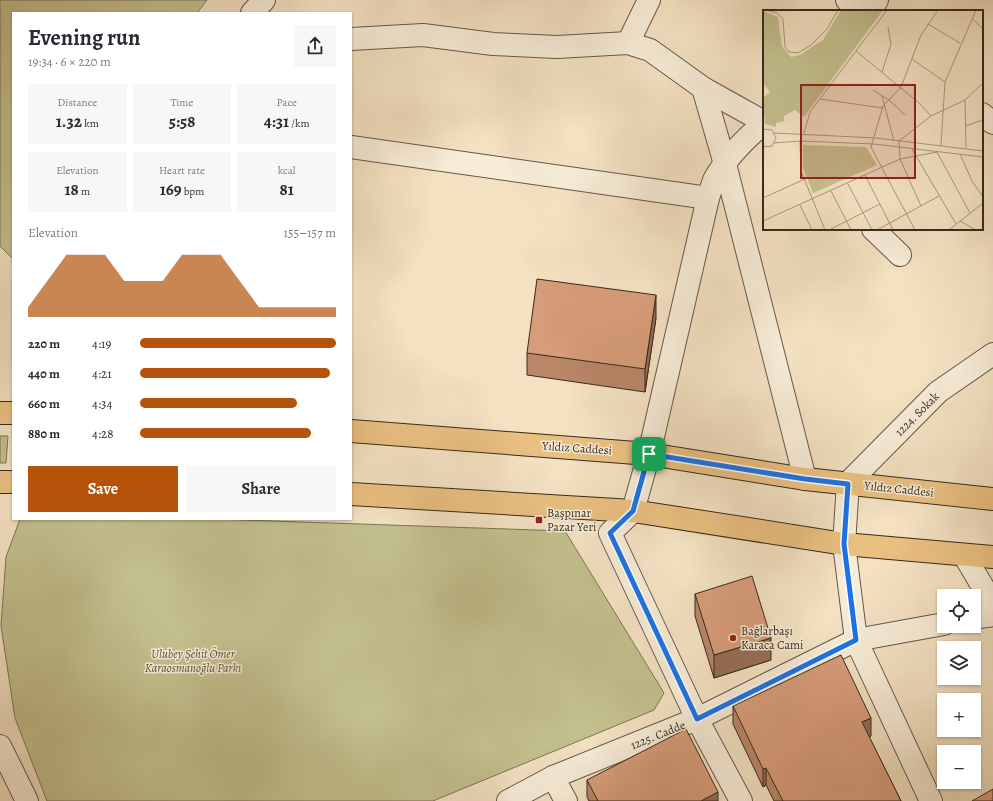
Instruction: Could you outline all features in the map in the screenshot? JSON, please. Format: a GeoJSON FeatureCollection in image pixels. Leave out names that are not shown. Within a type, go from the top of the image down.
{"type":"FeatureCollection","features":[{"type":"Feature","properties":{"kind":"main road"},"geometry":{"type":"LineString","coordinates":[[0,413],[12,414]]}},
{"type":"Feature","properties":{"kind":"main road","name":"Yıldız Caddesi"},"geometry":{"type":"LineString","coordinates":[[352,431],[649,454],[805,479],[993,499]]}},
{"type":"Feature","properties":{"kind":"main road"},"geometry":{"type":"LineString","coordinates":[[0,482],[12,482]]}},
{"type":"Feature","properties":{"kind":"main road"},"geometry":{"type":"LineString","coordinates":[[352,494],[633,511],[844,544],[993,557]]}},
{"type":"Feature","properties":{"kind":"street"},"geometry":{"type":"LineString","coordinates":[[253,12],[264,0]]}},
{"type":"Feature","properties":{"kind":"street"},"geometry":{"type":"LineString","coordinates":[[628,43],[649,0]]}},
{"type":"Feature","properties":{"kind":"street"},"geometry":{"type":"LineString","coordinates":[[847,0],[860,10]]}},
{"type":"Feature","properties":{"kind":"street"},"geometry":{"type":"LineString","coordinates":[[871,10],[876,0]]}},
{"type":"Feature","properties":{"kind":"street"},"geometry":{"type":"LineString","coordinates":[[352,39],[424,35],[493,44],[557,47],[628,43],[650,50],[703,88],[763,122]]}},
{"type":"Feature","properties":{"kind":"street"},"geometry":{"type":"LineString","coordinates":[[703,88],[725,164],[805,479]]}},
{"type":"Feature","properties":{"kind":"street"},"geometry":{"type":"LineString","coordinates":[[983,115],[993,123]]}},
{"type":"Feature","properties":{"kind":"street"},"geometry":{"type":"LineString","coordinates":[[741,801],[697,719],[610,533],[633,511],[649,454],[708,198],[714,181],[725,164],[745,140],[763,124]]}},
{"type":"Feature","properties":{"kind":"street"},"geometry":{"type":"LineString","coordinates":[[352,147],[708,198]]}},
{"type":"Feature","properties":{"kind":"street"},"geometry":{"type":"LineString","coordinates":[[874,230],[900,256]]}},
{"type":"Feature","properties":{"kind":"street","name":"1224. Sokak"},"geometry":{"type":"LineString","coordinates":[[848,484],[938,392],[993,354]]}},
{"type":"Feature","properties":{"kind":"street"},"geometry":{"type":"LineString","coordinates":[[848,484],[844,544],[856,640],[931,801]]}},
{"type":"Feature","properties":{"kind":"street"},"geometry":{"type":"LineString","coordinates":[[964,555],[993,604]]}},
{"type":"Feature","properties":{"kind":"street"},"geometry":{"type":"LineString","coordinates":[[981,617],[993,615]]}},
{"type":"Feature","properties":{"kind":"street","name":"1225. Cadde"},"geometry":{"type":"LineString","coordinates":[[508,801],[553,777],[697,719],[856,640],[937,625]]}},
{"type":"Feature","properties":{"kind":"street"},"geometry":{"type":"LineString","coordinates":[[0,746],[27,801]]}},
{"type":"Feature","properties":{"kind":"street"},"geometry":{"type":"LineString","coordinates":[[553,777],[566,801]]}},
{"type":"Feature","properties":{"kind":"green space"},"geometry":{"type":"Polygon","coordinates":[[[0,0],[207,0],[198,12],[12,12],[12,258],[0,246],[0,0]]]}},
{"type":"Feature","properties":{"kind":"green space"},"geometry":{"type":"Polygon","coordinates":[[[0,436],[8,436],[6,463],[0,463],[0,436]]]}},
{"type":"Feature","properties":{"kind":"green space","name":"Ulubey Şehit Ömer Karaosmanoğlu Parkı"},"geometry":{"type":"Polygon","coordinates":[[[20,520],[243,520],[565,531],[664,693],[654,710],[433,801],[47,801],[15,718],[1,626],[6,557],[20,520]]]}},
{"type":"Feature","properties":{"kind":"building"},"geometry":{"type":"Polygon","coordinates":[[[537,279],[656,295],[645,369],[527,353],[537,279]]]}},
{"type":"Feature","properties":{"kind":"building"},"geometry":{"type":"Polygon","coordinates":[[[752,576],[771,638],[714,655],[695,594],[752,576]]]}},
{"type":"Feature","properties":{"kind":"building"},"geometry":{"type":"Polygon","coordinates":[[[841,655],[871,718],[862,722],[901,801],[783,801],[766,768],[763,769],[733,706],[841,655]]]}},
{"type":"Feature","properties":{"kind":"building"},"geometry":{"type":"Polygon","coordinates":[[[686,729],[718,792],[701,801],[598,801],[587,780],[686,729]]]}},
{"type":"Feature","properties":{"kind":"building"},"geometry":{"type":"Polygon","coordinates":[[[993,789],[993,801],[972,801],[993,789]]]}},
{"type":"Feature","properties":{"kind":"place","name":"Başpınar Pazar Yeri"},"geometry":{"type":"Point","coordinates":[539,520]}},
{"type":"Feature","properties":{"kind":"place","name":"Bağlarbaşı Karaca Cami"},"geometry":{"type":"Point","coordinates":[733,638]}},
{"type":"Feature","properties":{"kind":"route"},"geometry":{"type":"LineString","coordinates":[[649,454],[805,479],[848,484],[844,544],[856,640],[697,719],[610,533],[633,511],[649,454]]}}]}
